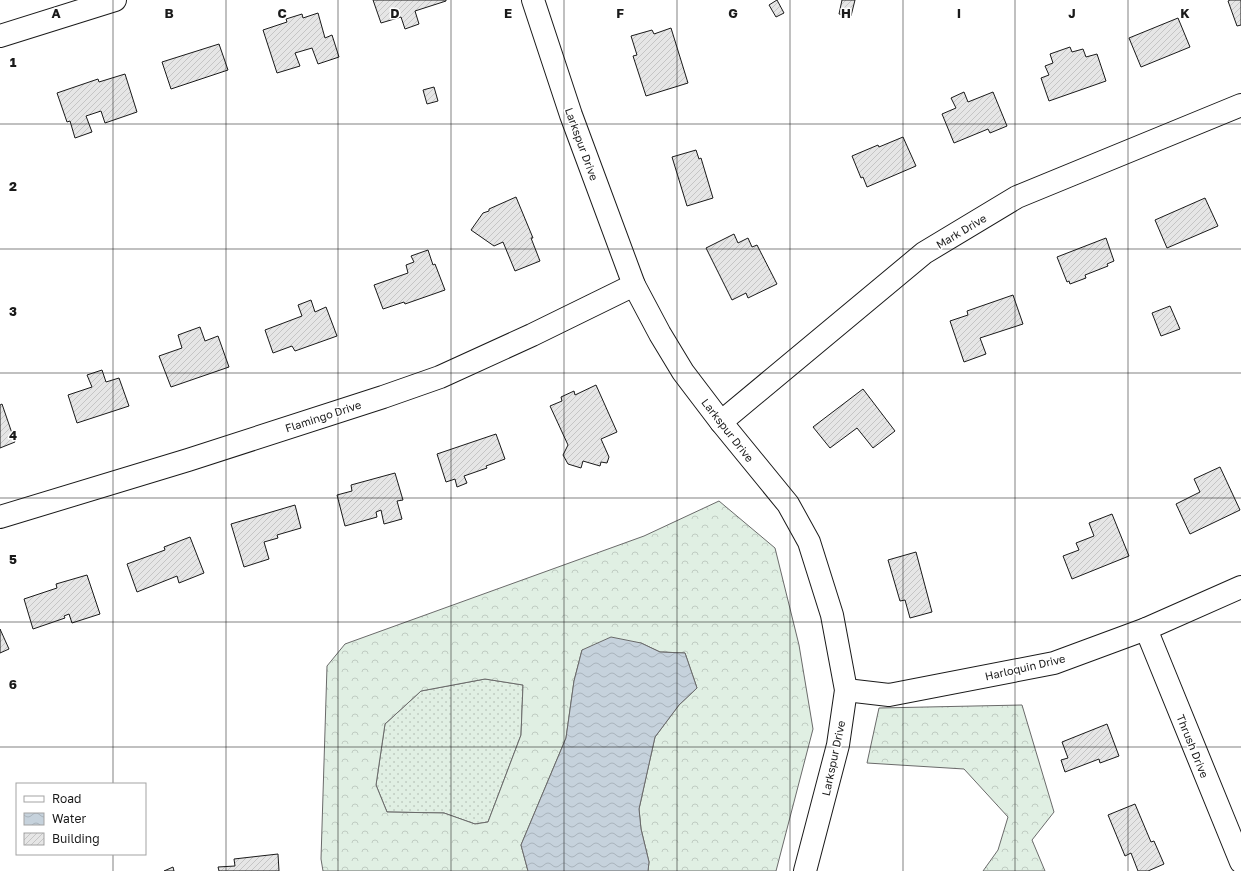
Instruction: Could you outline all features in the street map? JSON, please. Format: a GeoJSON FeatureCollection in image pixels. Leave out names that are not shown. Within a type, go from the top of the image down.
{"type":"FeatureCollection","features":[{"type":"Feature","properties":{"kind":"street"},"geometry":{"type":"LineString","coordinates":[[0,36],[114,0]]}},
{"type":"Feature","properties":{"kind":"street","name":"Larkspur Drive"},"geometry":{"type":"LineString","coordinates":[[533,0],[571,114],[634,285],[660,334],[683,372],[721,422],[788,504],[809,542],[832,615],[846,690],[838,745],[805,871]]}},
{"type":"Feature","properties":{"kind":"street","name":"Mark Drive"},"geometry":{"type":"LineString","coordinates":[[721,422],[924,253],[1017,197],[1241,105]]}},
{"type":"Feature","properties":{"kind":"street","name":"Flamingo Drive"},"geometry":{"type":"LineString","coordinates":[[0,516],[188,460],[440,377],[532,335],[634,285]]}},
{"type":"Feature","properties":{"kind":"street","name":"Harloquin Drive"},"geometry":{"type":"LineString","coordinates":[[846,690],[889,695],[1054,663],[1146,629],[1241,587]]}},
{"type":"Feature","properties":{"kind":"street","name":"Thrush Drive"},"geometry":{"type":"LineString","coordinates":[[1146,629],[1241,862]]}},
{"type":"Feature","properties":{"kind":"green space"},"geometry":{"type":"Polygon","coordinates":[[[719,501],[775,548],[799,645],[813,729],[776,871],[648,871],[649,862],[641,829],[639,809],[655,737],[679,705],[697,688],[685,653],[660,652],[641,643],[582,650],[574,681],[566,738],[521,845],[528,871],[323,871],[321,859],[327,666],[345,644],[644,536],[719,501]],[[485,679],[421,691],[385,724],[376,785],[387,812],[444,813],[475,824],[488,822],[521,735],[523,685],[485,679]]]}},
{"type":"Feature","properties":{"kind":"green space"},"geometry":{"type":"Polygon","coordinates":[[[485,679],[523,685],[521,735],[488,822],[475,824],[444,813],[387,812],[376,785],[385,724],[421,691],[485,679]]]}},
{"type":"Feature","properties":{"kind":"green space"},"geometry":{"type":"Polygon","coordinates":[[[1022,705],[1054,812],[1032,840],[1045,871],[983,871],[998,850],[1008,817],[964,769],[867,763],[879,708],[1022,705]]]}},
{"type":"Feature","properties":{"kind":"water"},"geometry":{"type":"Polygon","coordinates":[[[611,637],[641,643],[660,652],[685,653],[697,688],[679,705],[655,737],[639,809],[641,829],[649,862],[648,871],[528,871],[521,845],[566,738],[574,681],[582,650],[611,637]]]}},
{"type":"Feature","properties":{"kind":"building"},"geometry":{"type":"Polygon","coordinates":[[[373,0],[446,1],[415,11],[419,24],[405,29],[401,17],[381,23],[373,0]]]}},
{"type":"Feature","properties":{"kind":"building"},"geometry":{"type":"Polygon","coordinates":[[[777,0],[784,13],[776,17],[769,5],[777,0]]]}},
{"type":"Feature","properties":{"kind":"building"},"geometry":{"type":"Polygon","coordinates":[[[842,0],[855,0],[851,16],[839,14],[842,0]]]}},
{"type":"Feature","properties":{"kind":"building"},"geometry":{"type":"Polygon","coordinates":[[[1241,0],[1241,25],[1237,26],[1228,1],[1241,0]]]}},
{"type":"Feature","properties":{"kind":"building"},"geometry":{"type":"Polygon","coordinates":[[[318,13],[325,38],[332,35],[339,57],[318,64],[312,48],[295,53],[300,66],[277,73],[263,30],[287,22],[286,19],[302,14],[303,18],[318,13]]]}},
{"type":"Feature","properties":{"kind":"building"},"geometry":{"type":"Polygon","coordinates":[[[1178,18],[1190,47],[1141,67],[1129,38],[1178,18]]]}},
{"type":"Feature","properties":{"kind":"building"},"geometry":{"type":"Polygon","coordinates":[[[671,28],[688,83],[646,96],[633,56],[637,55],[631,36],[652,30],[654,34],[671,28]]]}},
{"type":"Feature","properties":{"kind":"building"},"geometry":{"type":"Polygon","coordinates":[[[219,44],[228,70],[171,89],[162,62],[219,44]]]}},
{"type":"Feature","properties":{"kind":"building"},"geometry":{"type":"Polygon","coordinates":[[[1070,47],[1072,52],[1083,49],[1086,57],[1097,54],[1106,81],[1049,101],[1041,78],[1049,75],[1045,66],[1053,63],[1050,54],[1070,47]]]}},
{"type":"Feature","properties":{"kind":"building"},"geometry":{"type":"Polygon","coordinates":[[[125,74],[137,112],[105,123],[101,111],[86,116],[92,132],[75,138],[70,121],[67,122],[57,93],[98,79],[99,82],[125,74]]]}},
{"type":"Feature","properties":{"kind":"building"},"geometry":{"type":"Polygon","coordinates":[[[434,87],[438,101],[427,104],[423,90],[434,87]]]}},
{"type":"Feature","properties":{"kind":"building"},"geometry":{"type":"Polygon","coordinates":[[[964,92],[968,102],[993,92],[1007,126],[990,133],[988,129],[954,143],[942,114],[956,108],[951,98],[964,92]]]}},
{"type":"Feature","properties":{"kind":"building"},"geometry":{"type":"Polygon","coordinates":[[[903,137],[916,166],[867,187],[863,177],[861,178],[852,156],[878,145],[879,147],[903,137]]]}},
{"type":"Feature","properties":{"kind":"building"},"geometry":{"type":"Polygon","coordinates":[[[696,150],[699,159],[701,158],[713,198],[687,206],[672,157],[696,150]]]}},
{"type":"Feature","properties":{"kind":"building"},"geometry":{"type":"Polygon","coordinates":[[[516,197],[533,238],[531,238],[540,261],[515,271],[503,242],[494,246],[471,230],[483,213],[516,197]]]}},
{"type":"Feature","properties":{"kind":"building"},"geometry":{"type":"Polygon","coordinates":[[[1205,198],[1218,226],[1167,248],[1155,220],[1205,198]]]}},
{"type":"Feature","properties":{"kind":"building"},"geometry":{"type":"Polygon","coordinates":[[[734,234],[738,243],[748,238],[752,247],[757,245],[777,284],[748,298],[746,293],[732,300],[706,248],[734,234]]]}},
{"type":"Feature","properties":{"kind":"building"},"geometry":{"type":"Polygon","coordinates":[[[1106,238],[1114,261],[1107,264],[1108,266],[1085,275],[1086,278],[1070,284],[1069,281],[1067,282],[1057,257],[1106,238]]]}},
{"type":"Feature","properties":{"kind":"building"},"geometry":{"type":"Polygon","coordinates":[[[428,250],[433,265],[435,264],[445,290],[405,304],[404,302],[383,309],[374,285],[408,273],[406,265],[414,262],[411,256],[428,250]]]}},
{"type":"Feature","properties":{"kind":"building"},"geometry":{"type":"Polygon","coordinates":[[[1013,295],[1023,324],[980,338],[986,354],[964,362],[950,321],[968,315],[967,311],[1013,295]]]}},
{"type":"Feature","properties":{"kind":"building"},"geometry":{"type":"Polygon","coordinates":[[[311,300],[315,312],[326,307],[337,336],[295,351],[292,346],[273,353],[265,330],[302,316],[298,305],[311,300]]]}},
{"type":"Feature","properties":{"kind":"building"},"geometry":{"type":"Polygon","coordinates":[[[1170,306],[1180,329],[1161,336],[1152,313],[1170,306]]]}},
{"type":"Feature","properties":{"kind":"building"},"geometry":{"type":"Polygon","coordinates":[[[200,327],[205,341],[218,336],[229,367],[171,387],[159,356],[182,348],[178,335],[200,327]]]}},
{"type":"Feature","properties":{"kind":"building"},"geometry":{"type":"Polygon","coordinates":[[[102,370],[106,382],[119,378],[129,406],[77,423],[68,395],[92,387],[87,375],[102,370]]]}},
{"type":"Feature","properties":{"kind":"building"},"geometry":{"type":"Polygon","coordinates":[[[596,385],[617,432],[601,439],[609,457],[607,463],[601,462],[600,466],[583,461],[581,468],[568,464],[563,455],[568,445],[550,406],[562,401],[561,397],[574,391],[575,395],[596,385]]]}},
{"type":"Feature","properties":{"kind":"building"},"geometry":{"type":"Polygon","coordinates":[[[863,389],[895,431],[873,448],[857,428],[830,448],[813,427],[863,389]]]}},
{"type":"Feature","properties":{"kind":"building"},"geometry":{"type":"Polygon","coordinates":[[[2,404],[15,442],[0,448],[0,405],[2,404]]]}},
{"type":"Feature","properties":{"kind":"building"},"geometry":{"type":"Polygon","coordinates":[[[496,434],[505,459],[486,466],[487,468],[464,476],[467,483],[457,487],[455,479],[446,482],[437,454],[496,434]]]}},
{"type":"Feature","properties":{"kind":"building"},"geometry":{"type":"Polygon","coordinates":[[[1220,467],[1240,510],[1190,534],[1176,504],[1200,492],[1194,479],[1220,467]]]}},
{"type":"Feature","properties":{"kind":"building"},"geometry":{"type":"Polygon","coordinates":[[[395,473],[403,500],[397,501],[402,519],[384,524],[381,510],[376,512],[377,517],[345,526],[337,495],[352,491],[351,485],[395,473]]]}},
{"type":"Feature","properties":{"kind":"building"},"geometry":{"type":"Polygon","coordinates":[[[295,505],[301,528],[277,535],[278,538],[264,542],[269,559],[244,567],[231,524],[295,505]]]}},
{"type":"Feature","properties":{"kind":"building"},"geometry":{"type":"Polygon","coordinates":[[[1112,514],[1129,556],[1072,579],[1063,556],[1079,550],[1076,543],[1094,536],[1089,523],[1112,514]]]}},
{"type":"Feature","properties":{"kind":"building"},"geometry":{"type":"Polygon","coordinates":[[[190,537],[204,573],[179,583],[177,576],[137,592],[127,564],[165,550],[164,547],[190,537]]]}},
{"type":"Feature","properties":{"kind":"building"},"geometry":{"type":"Polygon","coordinates":[[[916,552],[932,612],[910,618],[905,600],[900,601],[888,560],[916,552]]]}},
{"type":"Feature","properties":{"kind":"building"},"geometry":{"type":"Polygon","coordinates":[[[87,575],[100,614],[72,623],[69,614],[64,616],[65,618],[33,629],[24,599],[57,588],[56,584],[87,575]]]}},
{"type":"Feature","properties":{"kind":"building"},"geometry":{"type":"Polygon","coordinates":[[[0,629],[9,649],[0,653],[0,629]]]}},
{"type":"Feature","properties":{"kind":"building"},"geometry":{"type":"Polygon","coordinates":[[[1107,724],[1119,756],[1100,763],[1099,759],[1065,772],[1061,760],[1068,758],[1062,742],[1107,724]]]}},
{"type":"Feature","properties":{"kind":"building"},"geometry":{"type":"Polygon","coordinates":[[[1135,804],[1151,842],[1154,841],[1164,864],[1148,871],[1138,871],[1131,853],[1125,856],[1108,815],[1135,804]]]}},
{"type":"Feature","properties":{"kind":"building"},"geometry":{"type":"Polygon","coordinates":[[[278,854],[279,871],[219,871],[218,867],[235,866],[234,859],[278,854]]]}},
{"type":"Feature","properties":{"kind":"building"},"geometry":{"type":"Polygon","coordinates":[[[173,867],[174,871],[164,871],[173,867]]]}}]}
